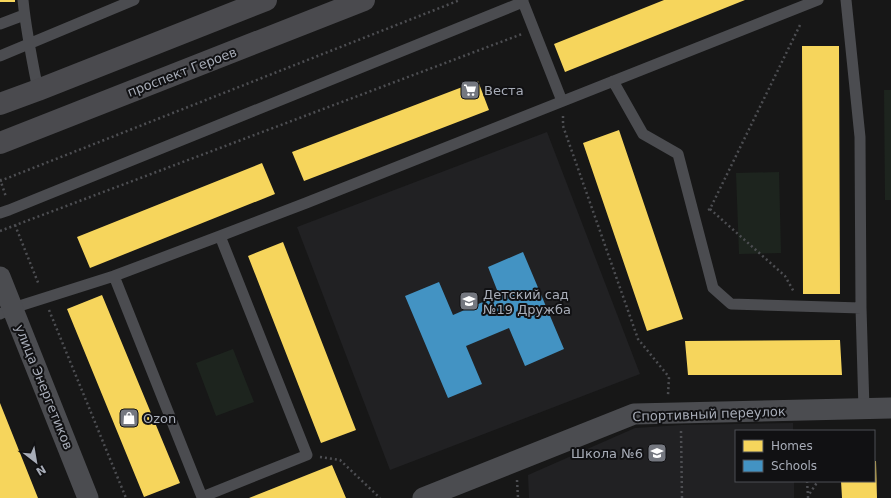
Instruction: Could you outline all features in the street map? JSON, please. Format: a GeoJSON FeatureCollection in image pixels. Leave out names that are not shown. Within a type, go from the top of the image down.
{"type":"FeatureCollection","features":[{"type":"Feature","properties":{"kind":"main road"},"geometry":{"type":"LineString","coordinates":[[0,104],[266,0]]}},
{"type":"Feature","properties":{"kind":"main road","name":"проспект Героев"},"geometry":{"type":"LineString","coordinates":[[0,143],[364,0]]}},
{"type":"Feature","properties":{"kind":"street","name":"улица Энергетиков"},"geometry":{"type":"LineString","coordinates":[[0,277],[6,311],[88,498]]}},
{"type":"Feature","properties":{"kind":"street","name":"Спортивный переулок"},"geometry":{"type":"LineString","coordinates":[[423,498],[634,414],[674,421],[891,408]]}},
{"type":"Feature","properties":{"kind":"lane"},"geometry":{"type":"LineString","coordinates":[[23,0],[24,15],[38,90]]}},
{"type":"Feature","properties":{"kind":"lane"},"geometry":{"type":"LineString","coordinates":[[0,56],[134,0]]}},
{"type":"Feature","properties":{"kind":"lane"},"geometry":{"type":"LineString","coordinates":[[846,0],[860,137],[861,308],[864,409]]}},
{"type":"Feature","properties":{"kind":"lane"},"geometry":{"type":"LineString","coordinates":[[5,211],[523,1],[562,101]]}},
{"type":"Feature","properties":{"kind":"lane"},"geometry":{"type":"LineString","coordinates":[[6,311],[114,276],[220,236],[815,2]]}},
{"type":"Feature","properties":{"kind":"lane"},"geometry":{"type":"LineString","coordinates":[[0,24],[24,15]]}},
{"type":"Feature","properties":{"kind":"lane"},"geometry":{"type":"LineString","coordinates":[[613,82],[643,134],[678,154],[713,288],[731,304],[861,308]]}},
{"type":"Feature","properties":{"kind":"lane"},"geometry":{"type":"LineString","coordinates":[[114,276],[200,497],[307,455],[220,236]]}},
{"type":"Feature","properties":{"kind":"path"},"geometry":{"type":"LineString","coordinates":[[126,498],[15,225],[5,211],[0,180],[460,0]]}},
{"type":"Feature","properties":{"kind":"path"},"geometry":{"type":"LineString","coordinates":[[694,215],[710,209],[815,2]]}},
{"type":"Feature","properties":{"kind":"path"},"geometry":{"type":"LineString","coordinates":[[0,231],[534,30]]}},
{"type":"Feature","properties":{"kind":"path"},"geometry":{"type":"LineString","coordinates":[[562,101],[563,126],[638,340],[669,377],[682,498]]}},
{"type":"Feature","properties":{"kind":"path"},"geometry":{"type":"LineString","coordinates":[[710,209],[785,276],[800,306]]}},
{"type":"Feature","properties":{"kind":"path"},"geometry":{"type":"LineString","coordinates":[[307,455],[340,460],[380,498]]}},
{"type":"Feature","properties":{"kind":"path"},"geometry":{"type":"LineString","coordinates":[[807,482],[808,497]]}},
{"type":"Feature","properties":{"kind":"path"},"geometry":{"type":"LineString","coordinates":[[808,497],[817,482]]}},
{"type":"Feature","properties":{"kind":"shaded area"},"geometry":{"type":"Polygon","coordinates":[[[884,90],[891,90],[891,200],[885,200],[884,90]]]}},
{"type":"Feature","properties":{"kind":"shaded area","name":"Детский сад №19 Дружба"},"geometry":{"type":"Polygon","coordinates":[[[547,132],[640,374],[390,470],[297,227],[547,132]]]}},
{"type":"Feature","properties":{"kind":"shaded area"},"geometry":{"type":"Polygon","coordinates":[[[779,172],[781,253],[739,254],[736,173],[779,172]]]}},
{"type":"Feature","properties":{"kind":"shaded area"},"geometry":{"type":"Polygon","coordinates":[[[233,349],[254,402],[216,416],[196,363],[233,349]]]}},
{"type":"Feature","properties":{"kind":"shaded area","name":"Школа №6"},"geometry":{"type":"Polygon","coordinates":[[[793,423],[793,430],[735,430],[735,482],[794,482],[794,498],[529,498],[528,475],[635,428],[681,425],[793,423]]]}},
{"type":"Feature","properties":{"kind":"building: Homes"},"geometry":{"type":"Polygon","coordinates":[[[0,0],[15,0],[15,2],[0,2],[0,0]]]}},
{"type":"Feature","properties":{"kind":"building: Homes"},"geometry":{"type":"Polygon","coordinates":[[[664,0],[745,0],[565,72],[554,44],[664,0]]]}},
{"type":"Feature","properties":{"kind":"building: Homes"},"geometry":{"type":"Polygon","coordinates":[[[802,46],[839,46],[840,294],[803,294],[802,46]]]}},
{"type":"Feature","properties":{"kind":"building: Homes"},"geometry":{"type":"Polygon","coordinates":[[[478,81],[489,110],[304,181],[292,152],[478,81]]]}},
{"type":"Feature","properties":{"kind":"building: Homes"},"geometry":{"type":"Polygon","coordinates":[[[619,130],[683,319],[647,331],[583,143],[619,130]]]}},
{"type":"Feature","properties":{"kind":"building: Homes"},"geometry":{"type":"Polygon","coordinates":[[[262,163],[275,194],[90,268],[77,237],[262,163]]]}},
{"type":"Feature","properties":{"kind":"building: Homes"},"geometry":{"type":"Polygon","coordinates":[[[283,242],[356,430],[321,443],[248,256],[283,242]]]}},
{"type":"Feature","properties":{"kind":"building: Homes"},"geometry":{"type":"Polygon","coordinates":[[[102,295],[180,483],[144,497],[67,309],[102,295]]]}},
{"type":"Feature","properties":{"kind":"building: Homes"},"geometry":{"type":"Polygon","coordinates":[[[840,340],[842,375],[688,375],[685,341],[840,340]]]}},
{"type":"Feature","properties":{"kind":"building: Homes"},"geometry":{"type":"Polygon","coordinates":[[[0,403],[38,498],[0,498],[0,403]]]}},
{"type":"Feature","properties":{"kind":"building: Homes"},"geometry":{"type":"Polygon","coordinates":[[[876,461],[877,498],[842,498],[841,482],[875,482],[876,461]]]}},
{"type":"Feature","properties":{"kind":"building: Homes"},"geometry":{"type":"Polygon","coordinates":[[[332,465],[346,498],[249,498],[332,465]]]}},
{"type":"Feature","properties":{"kind":"building: Schools"},"geometry":{"type":"Polygon","coordinates":[[[523,252],[564,349],[525,366],[509,328],[466,346],[482,384],[448,398],[405,296],[439,282],[453,315],[499,295],[488,267],[523,252]]]}},
{"type":"Feature","properties":{"kind":"place","name":"Веста"},"geometry":{"type":"Point","coordinates":[470,90]}},
{"type":"Feature","properties":{"kind":"place","name":"Детский сад №19 Дружба"},"geometry":{"type":"Point","coordinates":[469,301]}},
{"type":"Feature","properties":{"kind":"place","name":"Ozon"},"geometry":{"type":"Point","coordinates":[129,418]}},
{"type":"Feature","properties":{"kind":"place","name":"Школа №6"},"geometry":{"type":"Point","coordinates":[657,453]}}]}
